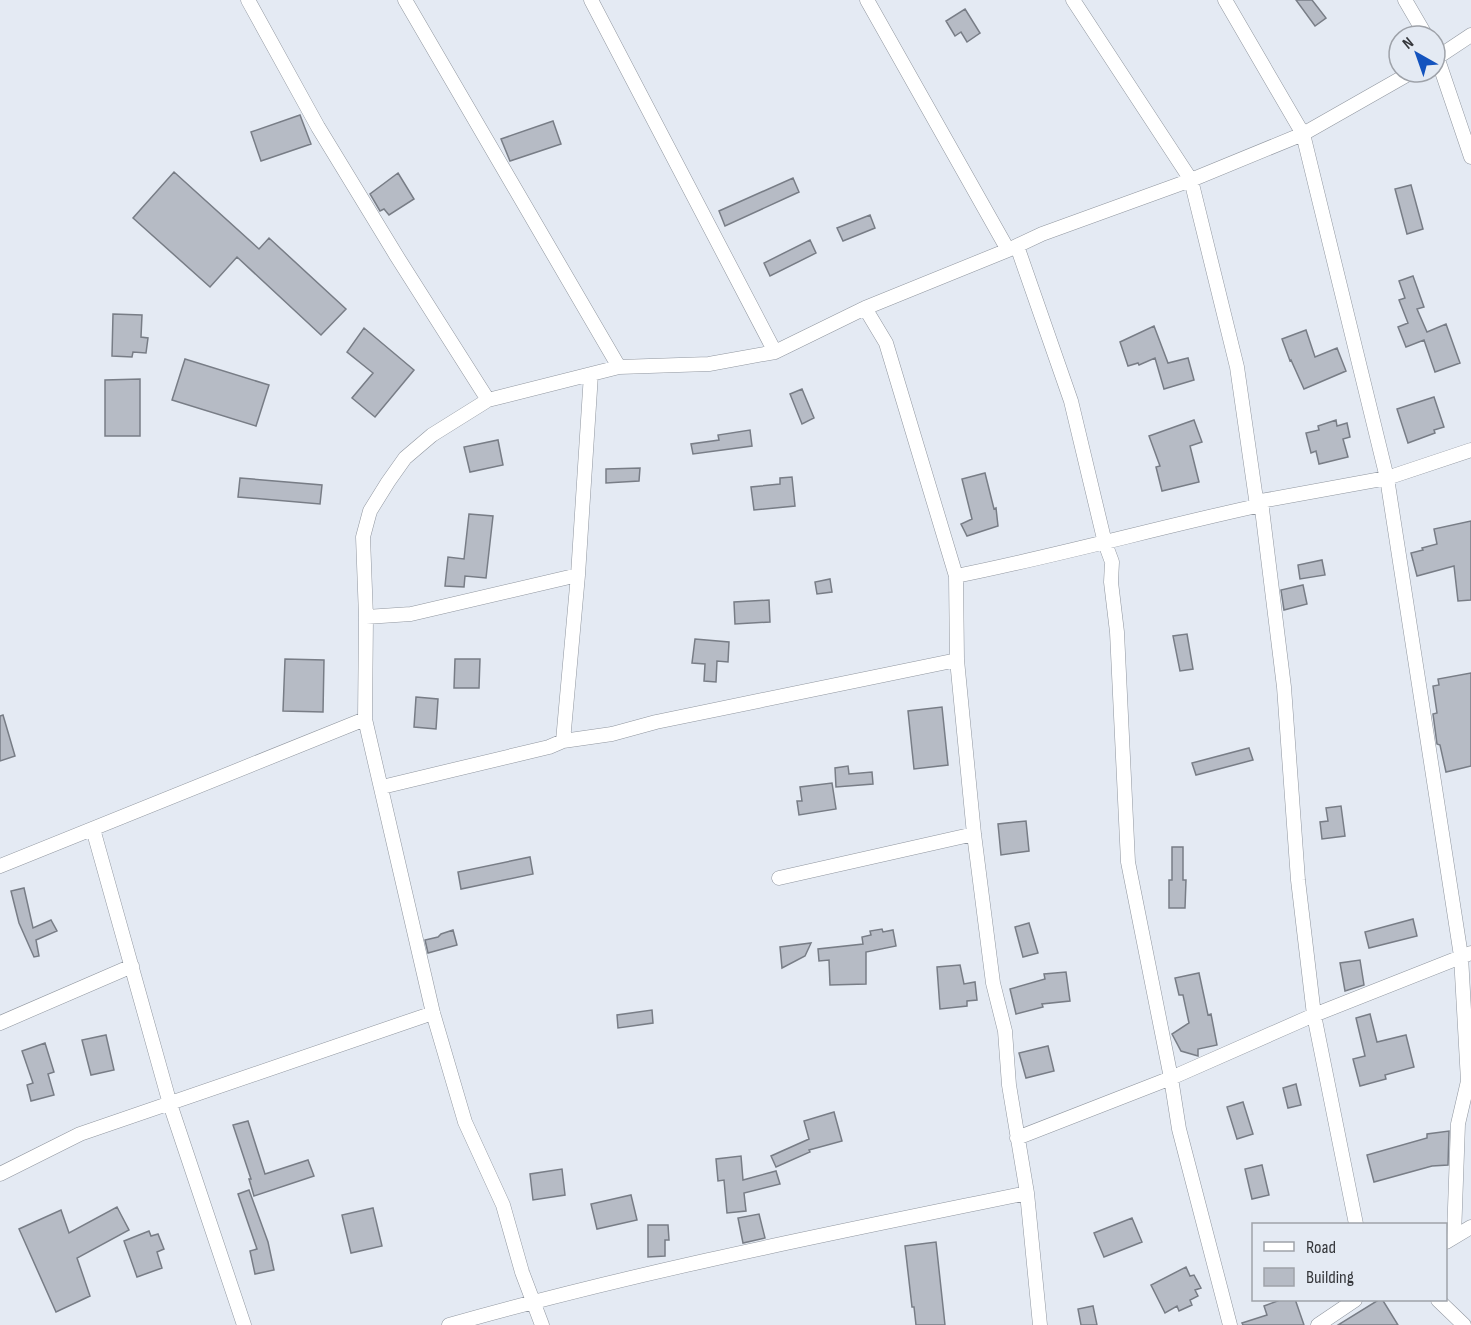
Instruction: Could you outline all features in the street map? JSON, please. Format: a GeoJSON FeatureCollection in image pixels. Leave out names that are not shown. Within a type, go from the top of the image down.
{"type":"FeatureCollection","features":[{"type":"Feature","properties":{"kind":"street"},"geometry":{"type":"LineString","coordinates":[[248,0],[318,127],[488,400]]}},
{"type":"Feature","properties":{"kind":"street"},"geometry":{"type":"LineString","coordinates":[[405,0],[619,367]]}},
{"type":"Feature","properties":{"kind":"street"},"geometry":{"type":"LineString","coordinates":[[591,0],[775,352]]}},
{"type":"Feature","properties":{"kind":"street"},"geometry":{"type":"LineString","coordinates":[[867,0],[1012,248],[1071,401],[1112,562],[1128,862],[1179,1129],[1230,1325]]}},
{"type":"Feature","properties":{"kind":"street"},"geometry":{"type":"LineString","coordinates":[[1073,0],[1191,180],[1238,367],[1284,687],[1298,880],[1314,1015],[1356,1223]]}},
{"type":"Feature","properties":{"kind":"street"},"geometry":{"type":"LineString","coordinates":[[1225,0],[1303,134],[1387,478],[1466,955],[1468,1081],[1458,1124],[1450,1239]]}},
{"type":"Feature","properties":{"kind":"street"},"geometry":{"type":"LineString","coordinates":[[1405,0],[1419,24]]}},
{"type":"Feature","properties":{"kind":"street"},"geometry":{"type":"LineString","coordinates":[[1447,49],[1471,35]]}},
{"type":"Feature","properties":{"kind":"street"},"geometry":{"type":"LineString","coordinates":[[542,1325],[522,1272],[504,1205],[465,1122],[433,1013],[365,719],[366,617],[363,537],[370,511],[405,458],[432,435],[488,400],[619,367],[709,364],[775,352],[865,308],[1042,234],[1191,180],[1303,134],[1391,84]]}},
{"type":"Feature","properties":{"kind":"street"},"geometry":{"type":"LineString","coordinates":[[1446,84],[1471,157]]}},
{"type":"Feature","properties":{"kind":"street"},"geometry":{"type":"LineString","coordinates":[[865,308],[886,343],[956,576],[957,660],[974,834],[993,983],[1005,1031],[1009,1085],[1026,1192],[1040,1325]]}},
{"type":"Feature","properties":{"kind":"street"},"geometry":{"type":"LineString","coordinates":[[563,741],[578,575],[591,374]]}},
{"type":"Feature","properties":{"kind":"street"},"geometry":{"type":"LineString","coordinates":[[956,576],[1106,543],[1173,524],[1259,504],[1387,478],[1471,450]]}},
{"type":"Feature","properties":{"kind":"street"},"geometry":{"type":"LineString","coordinates":[[366,617],[411,614],[578,575]]}},
{"type":"Feature","properties":{"kind":"street"},"geometry":{"type":"LineString","coordinates":[[381,787],[549,747],[563,741],[621,732],[656,722],[957,660]]}},
{"type":"Feature","properties":{"kind":"street"},"geometry":{"type":"LineString","coordinates":[[0,866],[365,719]]}},
{"type":"Feature","properties":{"kind":"street"},"geometry":{"type":"LineString","coordinates":[[93,829],[170,1104],[244,1325]]}},
{"type":"Feature","properties":{"kind":"street"},"geometry":{"type":"LineString","coordinates":[[779,878],[974,834]]}},
{"type":"Feature","properties":{"kind":"street"},"geometry":{"type":"LineString","coordinates":[[1017,1138],[1171,1078],[1314,1015],[1466,955]]}},
{"type":"Feature","properties":{"kind":"street"},"geometry":{"type":"LineString","coordinates":[[0,1023],[132,966]]}},
{"type":"Feature","properties":{"kind":"street"},"geometry":{"type":"LineString","coordinates":[[0,1174],[81,1134],[433,1013]]}},
{"type":"Feature","properties":{"kind":"street"},"geometry":{"type":"LineString","coordinates":[[448,1325],[533,1301],[740,1252],[1026,1192]]}},
{"type":"Feature","properties":{"kind":"street"},"geometry":{"type":"LineString","coordinates":[[1450,1239],[1471,1227]]}},
{"type":"Feature","properties":{"kind":"street"},"geometry":{"type":"LineString","coordinates":[[1318,1325],[1352,1301]]}},
{"type":"Feature","properties":{"kind":"street"},"geometry":{"type":"LineString","coordinates":[[1439,1301],[1454,1322]]}},
{"type":"Feature","properties":{"kind":"building"},"geometry":{"type":"Polygon","coordinates":[[[1296,0],[1312,0],[1326,18],[1315,26],[1296,0]]]}},
{"type":"Feature","properties":{"kind":"building"},"geometry":{"type":"Polygon","coordinates":[[[965,9],[980,33],[967,42],[961,32],[955,36],[946,21],[965,9]]]}},
{"type":"Feature","properties":{"kind":"building"},"geometry":{"type":"Polygon","coordinates":[[[300,115],[311,144],[261,161],[251,132],[300,115]]]}},
{"type":"Feature","properties":{"kind":"building"},"geometry":{"type":"Polygon","coordinates":[[[553,121],[561,144],[510,161],[501,139],[553,121]]]}},
{"type":"Feature","properties":{"kind":"building"},"geometry":{"type":"Polygon","coordinates":[[[174,172],[259,249],[269,238],[346,309],[321,335],[237,257],[210,287],[133,218],[174,172]]]}},
{"type":"Feature","properties":{"kind":"building"},"geometry":{"type":"Polygon","coordinates":[[[398,173],[414,199],[389,215],[384,209],[380,211],[370,194],[398,173]]]}},
{"type":"Feature","properties":{"kind":"building"},"geometry":{"type":"Polygon","coordinates":[[[793,178],[799,192],[725,226],[719,211],[793,178]]]}},
{"type":"Feature","properties":{"kind":"building"},"geometry":{"type":"Polygon","coordinates":[[[1411,185],[1423,229],[1407,234],[1395,189],[1411,185]]]}},
{"type":"Feature","properties":{"kind":"building"},"geometry":{"type":"Polygon","coordinates":[[[870,215],[875,228],[843,241],[837,228],[870,215]]]}},
{"type":"Feature","properties":{"kind":"building"},"geometry":{"type":"Polygon","coordinates":[[[810,240],[816,253],[770,276],[764,263],[810,240]]]}},
{"type":"Feature","properties":{"kind":"building"},"geometry":{"type":"Polygon","coordinates":[[[1413,276],[1424,307],[1417,309],[1427,332],[1446,324],[1460,363],[1435,372],[1424,340],[1406,347],[1398,327],[1408,323],[1399,300],[1405,298],[1399,281],[1413,276]]]}},
{"type":"Feature","properties":{"kind":"building"},"geometry":{"type":"Polygon","coordinates":[[[113,314],[142,315],[141,337],[148,338],[146,353],[133,352],[132,357],[112,356],[113,314]]]}},
{"type":"Feature","properties":{"kind":"building"},"geometry":{"type":"Polygon","coordinates":[[[1154,326],[1168,363],[1188,358],[1194,380],[1164,389],[1155,358],[1139,365],[1138,363],[1128,366],[1120,342],[1154,326]]]}},
{"type":"Feature","properties":{"kind":"building"},"geometry":{"type":"Polygon","coordinates":[[[364,328],[414,370],[375,417],[352,398],[373,373],[347,352],[364,328]]]}},
{"type":"Feature","properties":{"kind":"building"},"geometry":{"type":"Polygon","coordinates":[[[1306,330],[1315,357],[1337,348],[1346,371],[1304,389],[1282,339],[1306,330]]]}},
{"type":"Feature","properties":{"kind":"building"},"geometry":{"type":"Polygon","coordinates":[[[185,359],[269,385],[256,426],[172,400],[185,359]]]}},
{"type":"Feature","properties":{"kind":"building"},"geometry":{"type":"Polygon","coordinates":[[[140,379],[140,436],[105,436],[105,380],[140,379]]]}},
{"type":"Feature","properties":{"kind":"building"},"geometry":{"type":"Polygon","coordinates":[[[802,389],[814,418],[802,424],[790,394],[802,389]]]}},
{"type":"Feature","properties":{"kind":"building"},"geometry":{"type":"Polygon","coordinates":[[[1434,397],[1444,427],[1434,430],[1435,433],[1408,443],[1397,409],[1434,397]]]}},
{"type":"Feature","properties":{"kind":"building"},"geometry":{"type":"Polygon","coordinates":[[[1194,420],[1202,442],[1190,446],[1199,482],[1162,491],[1156,467],[1160,466],[1149,436],[1194,420]]]}},
{"type":"Feature","properties":{"kind":"building"},"geometry":{"type":"Polygon","coordinates":[[[1336,420],[1337,426],[1347,423],[1350,437],[1343,439],[1348,457],[1319,464],[1316,451],[1311,453],[1306,433],[1319,430],[1318,426],[1336,420]]]}},
{"type":"Feature","properties":{"kind":"building"},"geometry":{"type":"Polygon","coordinates":[[[750,430],[752,446],[693,454],[691,444],[719,440],[718,435],[750,430]]]}},
{"type":"Feature","properties":{"kind":"building"},"geometry":{"type":"Polygon","coordinates":[[[498,440],[503,465],[470,472],[464,447],[498,440]]]}},
{"type":"Feature","properties":{"kind":"building"},"geometry":{"type":"Polygon","coordinates":[[[640,468],[639,481],[606,483],[606,469],[640,468]]]}},
{"type":"Feature","properties":{"kind":"building"},"geometry":{"type":"Polygon","coordinates":[[[985,473],[994,509],[996,508],[998,526],[967,536],[961,524],[972,519],[962,479],[985,473]]]}},
{"type":"Feature","properties":{"kind":"building"},"geometry":{"type":"Polygon","coordinates":[[[792,477],[795,506],[754,510],[751,487],[780,484],[780,478],[792,477]]]}},
{"type":"Feature","properties":{"kind":"building"},"geometry":{"type":"Polygon","coordinates":[[[240,478],[322,485],[320,504],[238,497],[240,478]]]}},
{"type":"Feature","properties":{"kind":"building"},"geometry":{"type":"Polygon","coordinates":[[[469,514],[493,516],[486,578],[465,576],[464,587],[445,586],[448,557],[464,559],[469,514]]]}},
{"type":"Feature","properties":{"kind":"building"},"geometry":{"type":"Polygon","coordinates":[[[1471,521],[1471,600],[1458,601],[1454,566],[1417,576],[1411,553],[1437,544],[1434,529],[1471,521]]]}},
{"type":"Feature","properties":{"kind":"building"},"geometry":{"type":"Polygon","coordinates":[[[1322,560],[1325,575],[1300,579],[1298,565],[1322,560]]]}},
{"type":"Feature","properties":{"kind":"building"},"geometry":{"type":"Polygon","coordinates":[[[830,579],[832,592],[817,594],[815,582],[830,579]]]}},
{"type":"Feature","properties":{"kind":"building"},"geometry":{"type":"Polygon","coordinates":[[[1303,585],[1307,604],[1284,610],[1281,590],[1303,585]]]}},
{"type":"Feature","properties":{"kind":"building"},"geometry":{"type":"Polygon","coordinates":[[[769,600],[770,622],[735,624],[734,602],[769,600]]]}},
{"type":"Feature","properties":{"kind":"building"},"geometry":{"type":"Polygon","coordinates":[[[1187,634],[1193,669],[1180,671],[1173,636],[1187,634]]]}},
{"type":"Feature","properties":{"kind":"building"},"geometry":{"type":"Polygon","coordinates":[[[695,639],[729,642],[728,662],[717,661],[716,682],[704,681],[705,664],[692,663],[695,639]]]}},
{"type":"Feature","properties":{"kind":"building"},"geometry":{"type":"Polygon","coordinates":[[[285,659],[324,660],[323,712],[283,711],[285,659]]]}},
{"type":"Feature","properties":{"kind":"building"},"geometry":{"type":"Polygon","coordinates":[[[455,659],[480,659],[479,688],[454,688],[455,659]]]}},
{"type":"Feature","properties":{"kind":"building"},"geometry":{"type":"Polygon","coordinates":[[[1471,673],[1471,766],[1446,772],[1440,745],[1437,744],[1433,714],[1437,713],[1433,686],[1439,685],[1438,679],[1471,673]]]}},
{"type":"Feature","properties":{"kind":"building"},"geometry":{"type":"Polygon","coordinates":[[[416,697],[438,699],[436,729],[414,727],[416,697]]]}},
{"type":"Feature","properties":{"kind":"building"},"geometry":{"type":"Polygon","coordinates":[[[942,707],[948,765],[914,769],[908,711],[942,707]]]}},
{"type":"Feature","properties":{"kind":"building"},"geometry":{"type":"Polygon","coordinates":[[[3,715],[15,756],[0,761],[0,716],[3,715]]]}},
{"type":"Feature","properties":{"kind":"building"},"geometry":{"type":"Polygon","coordinates":[[[1249,748],[1253,760],[1196,775],[1192,763],[1249,748]]]}},
{"type":"Feature","properties":{"kind":"building"},"geometry":{"type":"Polygon","coordinates":[[[848,766],[849,774],[872,772],[873,784],[836,787],[835,768],[848,766]]]}},
{"type":"Feature","properties":{"kind":"building"},"geometry":{"type":"Polygon","coordinates":[[[832,783],[836,809],[799,815],[797,801],[802,801],[800,787],[832,783]]]}},
{"type":"Feature","properties":{"kind":"building"},"geometry":{"type":"Polygon","coordinates":[[[1341,806],[1345,836],[1322,839],[1320,822],[1328,821],[1326,808],[1341,806]]]}},
{"type":"Feature","properties":{"kind":"building"},"geometry":{"type":"Polygon","coordinates":[[[1026,821],[1029,851],[1001,855],[998,824],[1026,821]]]}},
{"type":"Feature","properties":{"kind":"building"},"geometry":{"type":"Polygon","coordinates":[[[1172,847],[1183,847],[1183,880],[1186,880],[1185,908],[1169,908],[1172,847]]]}},
{"type":"Feature","properties":{"kind":"building"},"geometry":{"type":"Polygon","coordinates":[[[530,857],[533,874],[461,889],[458,872],[530,857]]]}},
{"type":"Feature","properties":{"kind":"building"},"geometry":{"type":"Polygon","coordinates":[[[24,888],[33,928],[51,920],[57,931],[36,940],[39,956],[34,957],[19,923],[11,891],[24,888]]]}},
{"type":"Feature","properties":{"kind":"building"},"geometry":{"type":"Polygon","coordinates":[[[1413,919],[1417,936],[1369,948],[1365,932],[1413,919]]]}},
{"type":"Feature","properties":{"kind":"building"},"geometry":{"type":"Polygon","coordinates":[[[1029,923],[1038,953],[1023,957],[1015,927],[1029,923]]]}},
{"type":"Feature","properties":{"kind":"building"},"geometry":{"type":"Polygon","coordinates":[[[882,929],[883,932],[893,930],[896,946],[866,952],[866,984],[830,985],[829,960],[819,961],[818,949],[863,944],[862,937],[871,935],[870,931],[882,929]]]}},
{"type":"Feature","properties":{"kind":"building"},"geometry":{"type":"Polygon","coordinates":[[[453,930],[457,945],[428,953],[425,940],[453,930]]]}},
{"type":"Feature","properties":{"kind":"building"},"geometry":{"type":"Polygon","coordinates":[[[811,943],[805,956],[782,968],[780,947],[811,943]]]}},
{"type":"Feature","properties":{"kind":"building"},"geometry":{"type":"Polygon","coordinates":[[[1360,960],[1364,985],[1345,991],[1340,963],[1360,960]]]}},
{"type":"Feature","properties":{"kind":"building"},"geometry":{"type":"Polygon","coordinates":[[[960,965],[964,984],[975,982],[977,1000],[967,1001],[967,1006],[940,1009],[937,967],[960,965]]]}},
{"type":"Feature","properties":{"kind":"building"},"geometry":{"type":"Polygon","coordinates":[[[1066,972],[1070,1001],[1042,1004],[1043,1007],[1016,1014],[1010,989],[1045,979],[1044,974],[1066,972]]]}},
{"type":"Feature","properties":{"kind":"building"},"geometry":{"type":"Polygon","coordinates":[[[1199,973],[1217,1045],[1198,1049],[1198,1056],[1181,1051],[1172,1034],[1189,1023],[1183,995],[1179,995],[1175,978],[1199,973]]]}},
{"type":"Feature","properties":{"kind":"building"},"geometry":{"type":"Polygon","coordinates":[[[652,1010],[653,1023],[618,1028],[617,1015],[652,1010]]]}},
{"type":"Feature","properties":{"kind":"building"},"geometry":{"type":"Polygon","coordinates":[[[1370,1014],[1377,1042],[1406,1035],[1414,1067],[1385,1075],[1386,1079],[1360,1086],[1353,1059],[1365,1056],[1356,1018],[1370,1014]]]}},
{"type":"Feature","properties":{"kind":"building"},"geometry":{"type":"Polygon","coordinates":[[[106,1035],[114,1070],[91,1075],[82,1040],[106,1035]]]}},
{"type":"Feature","properties":{"kind":"building"},"geometry":{"type":"Polygon","coordinates":[[[45,1043],[54,1072],[48,1074],[54,1095],[31,1101],[27,1085],[33,1083],[22,1051],[45,1043]]]}},
{"type":"Feature","properties":{"kind":"building"},"geometry":{"type":"Polygon","coordinates":[[[1048,1046],[1054,1071],[1026,1078],[1019,1053],[1048,1046]]]}},
{"type":"Feature","properties":{"kind":"building"},"geometry":{"type":"Polygon","coordinates":[[[1296,1084],[1301,1105],[1288,1108],[1283,1088],[1296,1084]]]}},
{"type":"Feature","properties":{"kind":"building"},"geometry":{"type":"Polygon","coordinates":[[[1243,1102],[1253,1134],[1237,1139],[1227,1107],[1243,1102]]]}},
{"type":"Feature","properties":{"kind":"building"},"geometry":{"type":"Polygon","coordinates":[[[834,1112],[842,1141],[809,1150],[810,1152],[776,1167],[771,1156],[809,1139],[804,1121],[834,1112]]]}},
{"type":"Feature","properties":{"kind":"building"},"geometry":{"type":"Polygon","coordinates":[[[248,1121],[265,1174],[308,1160],[314,1176],[254,1196],[249,1179],[251,1179],[233,1125],[248,1121]]]}},
{"type":"Feature","properties":{"kind":"building"},"geometry":{"type":"Polygon","coordinates":[[[1449,1131],[1448,1165],[1432,1166],[1374,1182],[1367,1155],[1427,1138],[1427,1134],[1449,1131]]]}},
{"type":"Feature","properties":{"kind":"building"},"geometry":{"type":"Polygon","coordinates":[[[741,1156],[743,1180],[776,1171],[780,1184],[744,1193],[746,1211],[727,1213],[724,1180],[718,1181],[716,1159],[741,1156]]]}},
{"type":"Feature","properties":{"kind":"building"},"geometry":{"type":"Polygon","coordinates":[[[1262,1165],[1269,1195],[1252,1199],[1245,1169],[1262,1165]]]}},
{"type":"Feature","properties":{"kind":"building"},"geometry":{"type":"Polygon","coordinates":[[[562,1169],[565,1195],[533,1200],[530,1174],[562,1169]]]}},
{"type":"Feature","properties":{"kind":"building"},"geometry":{"type":"Polygon","coordinates":[[[249,1190],[268,1242],[274,1270],[255,1274],[250,1251],[257,1249],[238,1194],[249,1190]]]}},
{"type":"Feature","properties":{"kind":"building"},"geometry":{"type":"Polygon","coordinates":[[[631,1195],[637,1220],[597,1229],[591,1204],[631,1195]]]}},
{"type":"Feature","properties":{"kind":"building"},"geometry":{"type":"Polygon","coordinates":[[[117,1207],[129,1230],[77,1258],[90,1296],[56,1312],[19,1229],[61,1210],[69,1233],[117,1207]]]}},
{"type":"Feature","properties":{"kind":"building"},"geometry":{"type":"Polygon","coordinates":[[[373,1208],[382,1246],[351,1253],[342,1215],[373,1208]]]}},
{"type":"Feature","properties":{"kind":"building"},"geometry":{"type":"Polygon","coordinates":[[[759,1214],[765,1238],[743,1243],[738,1218],[759,1214]]]}},
{"type":"Feature","properties":{"kind":"building"},"geometry":{"type":"Polygon","coordinates":[[[1132,1218],[1142,1242],[1104,1257],[1094,1233],[1132,1218]]]}},
{"type":"Feature","properties":{"kind":"building"},"geometry":{"type":"Polygon","coordinates":[[[648,1225],[668,1225],[669,1240],[665,1240],[665,1256],[648,1257],[648,1225]]]}},
{"type":"Feature","properties":{"kind":"building"},"geometry":{"type":"Polygon","coordinates":[[[149,1231],[151,1236],[158,1234],[164,1249],[157,1252],[162,1268],[137,1277],[124,1241],[149,1231]]]}},
{"type":"Feature","properties":{"kind":"building"},"geometry":{"type":"Polygon","coordinates":[[[936,1242],[945,1325],[916,1325],[905,1246],[936,1242]]]}},
{"type":"Feature","properties":{"kind":"building"},"geometry":{"type":"Polygon","coordinates":[[[1186,1267],[1190,1276],[1194,1275],[1201,1288],[1195,1290],[1198,1296],[1190,1300],[1192,1305],[1179,1311],[1177,1306],[1165,1313],[1151,1285],[1186,1267]]]}},
{"type":"Feature","properties":{"kind":"building"},"geometry":{"type":"Polygon","coordinates":[[[1278,1301],[1296,1301],[1304,1325],[1243,1325],[1242,1323],[1267,1315],[1264,1306],[1278,1301]]]}},
{"type":"Feature","properties":{"kind":"building"},"geometry":{"type":"Polygon","coordinates":[[[1377,1301],[1383,1301],[1398,1325],[1338,1325],[1377,1301]]]}},
{"type":"Feature","properties":{"kind":"building"},"geometry":{"type":"Polygon","coordinates":[[[1093,1306],[1097,1325],[1081,1325],[1078,1309],[1093,1306]]]}}]}
